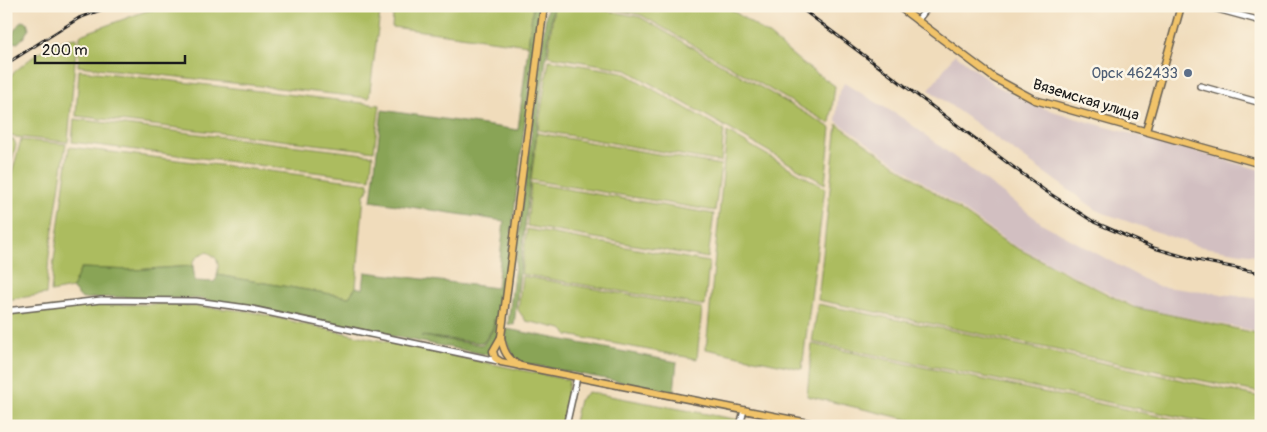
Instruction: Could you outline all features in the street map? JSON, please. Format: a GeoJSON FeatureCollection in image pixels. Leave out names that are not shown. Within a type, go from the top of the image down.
{"type":"FeatureCollection","features":[{"type":"Feature","properties":{"kind":"main road"},"geometry":{"type":"LineString","coordinates":[[544,6],[501,336],[493,351],[495,358],[501,362],[520,366],[824,426]]}},
{"type":"Feature","properties":{"kind":"main road","name":"Вяземская улица"},"geometry":{"type":"LineString","coordinates":[[898,6],[994,78],[1035,100],[1261,164]]}},
{"type":"Feature","properties":{"kind":"main road"},"geometry":{"type":"LineString","coordinates":[[1146,131],[1180,6]]}},
{"type":"Feature","properties":{"kind":"main road"},"geometry":{"type":"LineString","coordinates":[[501,336],[506,355],[512,362],[520,366]]}},
{"type":"Feature","properties":{"kind":"street"},"geometry":{"type":"LineString","coordinates":[[917,21],[930,6]]}},
{"type":"Feature","properties":{"kind":"street"},"geometry":{"type":"LineString","coordinates":[[1206,6],[1261,21]]}},
{"type":"Feature","properties":{"kind":"street"},"geometry":{"type":"LineString","coordinates":[[1200,86],[1261,103]]}},
{"type":"Feature","properties":{"kind":"street"},"geometry":{"type":"LineString","coordinates":[[6,311],[101,300],[196,300],[247,308],[501,362]]}},
{"type":"Feature","properties":{"kind":"street"},"geometry":{"type":"LineString","coordinates":[[566,426],[577,377]]}},
{"type":"Feature","properties":{"kind":"street"},"geometry":{"type":"LineString","coordinates":[[740,426],[744,410]]}},
{"type":"Feature","properties":{"kind":"shaded area"},"geometry":{"type":"Polygon","coordinates":[[[955,54],[995,85],[1033,105],[1261,170],[1261,256],[1197,246],[1098,211],[929,90],[955,54]]]}},
{"type":"Feature","properties":{"kind":"shaded area"},"geometry":{"type":"Polygon","coordinates":[[[844,83],[904,119],[1043,224],[1156,286],[1261,299],[1261,332],[1136,307],[1010,243],[836,121],[838,96],[844,83]]]}},
{"type":"Feature","properties":{"kind":"green space"},"geometry":{"type":"Polygon","coordinates":[[[177,6],[381,6],[369,98],[78,66],[80,36],[83,34],[146,11],[177,6]]]}},
{"type":"Feature","properties":{"kind":"green space"},"geometry":{"type":"Polygon","coordinates":[[[394,6],[533,6],[528,45],[392,27],[394,6]]]}},
{"type":"Feature","properties":{"kind":"green space"},"geometry":{"type":"Polygon","coordinates":[[[533,6],[539,6],[499,337],[488,355],[201,299],[111,297],[82,299],[72,288],[81,268],[133,270],[193,266],[195,281],[214,282],[217,275],[349,297],[356,287],[363,289],[365,272],[497,288],[504,221],[371,201],[382,110],[518,130],[533,6]],[[494,319],[493,328],[483,343],[421,336],[483,345],[494,328],[494,319]]]}},
{"type":"Feature","properties":{"kind":"green space"},"geometry":{"type":"Polygon","coordinates":[[[547,6],[553,6],[530,181],[514,325],[508,324],[547,6]]]}},
{"type":"Feature","properties":{"kind":"green space"},"geometry":{"type":"Polygon","coordinates":[[[554,6],[583,6],[640,17],[831,128],[825,184],[625,69],[548,56],[554,6]]]}},
{"type":"Feature","properties":{"kind":"green space"},"geometry":{"type":"Polygon","coordinates":[[[599,6],[726,6],[770,36],[803,64],[835,86],[830,124],[641,15],[599,6]]]}},
{"type":"Feature","properties":{"kind":"green space"},"geometry":{"type":"Polygon","coordinates":[[[21,21],[27,22],[29,28],[18,43],[11,42],[14,31],[21,21]]]}},
{"type":"Feature","properties":{"kind":"green space"},"geometry":{"type":"Polygon","coordinates":[[[77,38],[68,142],[6,136],[6,80],[21,66],[48,47],[77,38]]]}},
{"type":"Feature","properties":{"kind":"green space"},"geometry":{"type":"Polygon","coordinates":[[[549,60],[623,72],[724,130],[721,162],[538,130],[549,60]]]}},
{"type":"Feature","properties":{"kind":"green space"},"geometry":{"type":"Polygon","coordinates":[[[79,70],[380,105],[374,151],[76,116],[79,70]]]}},
{"type":"Feature","properties":{"kind":"green space"},"geometry":{"type":"Polygon","coordinates":[[[74,119],[373,155],[370,179],[72,142],[74,119]]]}},
{"type":"Feature","properties":{"kind":"green space"},"geometry":{"type":"Polygon","coordinates":[[[837,124],[1007,243],[1133,307],[1261,334],[1261,393],[818,300],[837,124]]]}},
{"type":"Feature","properties":{"kind":"green space"},"geometry":{"type":"Polygon","coordinates":[[[727,132],[825,188],[802,369],[706,349],[727,132]]]}},
{"type":"Feature","properties":{"kind":"green space"},"geometry":{"type":"Polygon","coordinates":[[[537,133],[721,165],[715,211],[531,180],[537,133]]]}},
{"type":"Feature","properties":{"kind":"green space"},"geometry":{"type":"Polygon","coordinates":[[[6,139],[14,140],[16,145],[6,182],[6,139]]]}},
{"type":"Feature","properties":{"kind":"green space"},"geometry":{"type":"Polygon","coordinates":[[[21,140],[66,144],[49,256],[46,294],[6,300],[6,195],[21,140]]]}},
{"type":"Feature","properties":{"kind":"green space"},"geometry":{"type":"Polygon","coordinates":[[[69,147],[369,183],[369,188],[364,195],[356,287],[349,297],[217,275],[217,261],[214,256],[207,252],[199,255],[193,262],[193,266],[133,270],[81,268],[72,288],[51,292],[69,147]]]}},
{"type":"Feature","properties":{"kind":"green space"},"geometry":{"type":"Polygon","coordinates":[[[531,183],[714,214],[708,258],[527,226],[531,183]]]}},
{"type":"Feature","properties":{"kind":"green space"},"geometry":{"type":"Polygon","coordinates":[[[527,229],[709,262],[705,306],[521,274],[527,229]]]}},
{"type":"Feature","properties":{"kind":"green space"},"geometry":{"type":"Polygon","coordinates":[[[522,276],[702,308],[697,359],[568,335],[562,329],[526,321],[518,310],[522,276]]]}},
{"type":"Feature","properties":{"kind":"green space"},"geometry":{"type":"Polygon","coordinates":[[[166,304],[248,311],[569,380],[562,426],[6,426],[6,313],[77,305],[166,304]]]}},
{"type":"Feature","properties":{"kind":"green space"},"geometry":{"type":"Polygon","coordinates":[[[818,304],[955,331],[1261,397],[1261,426],[1224,426],[812,342],[818,304]]]}},
{"type":"Feature","properties":{"kind":"green space"},"geometry":{"type":"Polygon","coordinates":[[[507,329],[677,362],[674,392],[517,362],[505,339],[507,329]]]}},
{"type":"Feature","properties":{"kind":"green space"},"geometry":{"type":"Polygon","coordinates":[[[812,344],[1207,426],[936,426],[807,396],[812,344]]]}},
{"type":"Feature","properties":{"kind":"green space"},"geometry":{"type":"Polygon","coordinates":[[[588,392],[772,426],[573,426],[579,400],[588,392]]]}},
{"type":"Feature","properties":{"kind":"railway"},"geometry":{"type":"LineString","coordinates":[[6,64],[79,18],[111,6]]}},
{"type":"Feature","properties":{"kind":"railway"},"geometry":{"type":"LineString","coordinates":[[798,6],[1044,190],[1094,222],[1154,248],[1192,259],[1261,273]]}},
{"type":"Feature","properties":{"kind":"place","name":"Орск 462433"},"geometry":{"type":"Point","coordinates":[1188,73]}}]}
